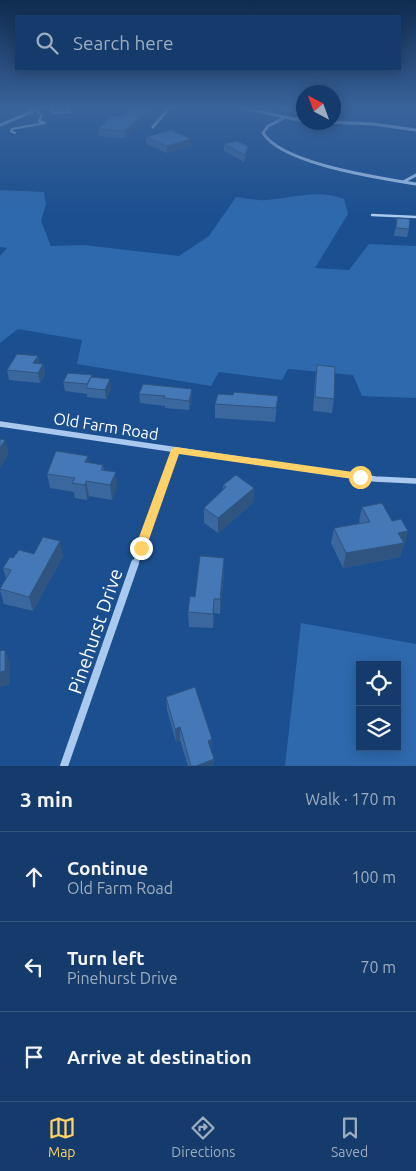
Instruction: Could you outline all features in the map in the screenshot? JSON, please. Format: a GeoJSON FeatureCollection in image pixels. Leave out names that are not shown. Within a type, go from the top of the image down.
{"type":"FeatureCollection","features":[{"type":"Feature","properties":{"kind":"street"},"geometry":{"type":"LineString","coordinates":[[269,144],[313,162],[416,184]]}},
{"type":"Feature","properties":{"kind":"street"},"geometry":{"type":"LineString","coordinates":[[403,182],[416,175]]}},
{"type":"Feature","properties":{"kind":"street","name":"Old Farm Road"},"geometry":{"type":"LineString","coordinates":[[0,424],[375,479],[416,481]]}},
{"type":"Feature","properties":{"kind":"street","name":"Pinehurst Drive"},"geometry":{"type":"LineString","coordinates":[[64,766],[175,450]]}},
{"type":"Feature","properties":{"kind":"lane"},"geometry":{"type":"LineString","coordinates":[[372,215],[416,217]]}},
{"type":"Feature","properties":{"kind":"shaded area"},"geometry":{"type":"Polygon","coordinates":[[[0,190],[44,192],[46,204],[41,221],[51,246],[84,245],[179,256],[209,236],[236,197],[263,200],[315,194],[344,199],[348,214],[315,268],[349,270],[369,244],[416,246],[416,398],[362,396],[353,375],[288,369],[282,380],[219,372],[211,386],[77,364],[82,340],[18,329],[0,343],[0,256],[7,248],[0,247],[0,190]]]}},
{"type":"Feature","properties":{"kind":"shaded area"},"geometry":{"type":"Polygon","coordinates":[[[301,623],[416,644],[416,766],[285,766],[301,623]]]}},
{"type":"Feature","properties":{"kind":"building"},"geometry":{"type":"Polygon","coordinates":[[[224,144],[243,144],[248,146],[245,155],[224,144]]]}},
{"type":"Feature","properties":{"kind":"building"},"geometry":{"type":"Polygon","coordinates":[[[397,218],[410,219],[409,229],[396,228],[397,218]]]}},
{"type":"Feature","properties":{"kind":"building"},"geometry":{"type":"Polygon","coordinates":[[[17,354],[38,356],[33,363],[43,364],[38,373],[7,370],[17,354]]]}},
{"type":"Feature","properties":{"kind":"building"},"geometry":{"type":"Polygon","coordinates":[[[317,365],[335,367],[334,399],[315,397],[317,365]]]}},
{"type":"Feature","properties":{"kind":"building"},"geometry":{"type":"Polygon","coordinates":[[[68,373],[92,375],[87,384],[63,382],[68,373]]]}},
{"type":"Feature","properties":{"kind":"building"},"geometry":{"type":"Polygon","coordinates":[[[91,377],[110,379],[105,390],[86,388],[91,377]]]}},
{"type":"Feature","properties":{"kind":"building"},"geometry":{"type":"Polygon","coordinates":[[[143,384],[192,389],[189,401],[164,398],[165,396],[139,394],[143,384]]]}},
{"type":"Feature","properties":{"kind":"building"},"geometry":{"type":"Polygon","coordinates":[[[234,392],[278,396],[276,408],[215,404],[218,394],[233,395],[234,392]]]}},
{"type":"Feature","properties":{"kind":"building"},"geometry":{"type":"Polygon","coordinates":[[[0,439],[5,440],[0,448],[0,439]]]}},
{"type":"Feature","properties":{"kind":"building"},"geometry":{"type":"Polygon","coordinates":[[[56,451],[88,456],[85,462],[103,465],[101,470],[116,472],[110,485],[86,481],[85,485],[72,483],[75,478],[47,474],[56,451]]]}},
{"type":"Feature","properties":{"kind":"building"},"geometry":{"type":"Polygon","coordinates":[[[236,475],[254,488],[218,518],[204,508],[226,487],[223,485],[236,475]]]}},
{"type":"Feature","properties":{"kind":"building"},"geometry":{"type":"Polygon","coordinates":[[[382,503],[392,521],[401,519],[408,531],[398,533],[404,543],[346,553],[334,528],[370,522],[362,507],[382,503]]]}},
{"type":"Feature","properties":{"kind":"building"},"geometry":{"type":"Polygon","coordinates":[[[43,537],[60,541],[29,597],[0,589],[11,570],[3,568],[10,557],[13,558],[19,550],[34,554],[43,537]]]}},
{"type":"Feature","properties":{"kind":"building"},"geometry":{"type":"Polygon","coordinates":[[[200,556],[224,558],[220,599],[214,599],[213,614],[188,612],[190,596],[195,597],[200,556]]]}},
{"type":"Feature","properties":{"kind":"building"},"geometry":{"type":"Polygon","coordinates":[[[5,650],[5,671],[0,672],[0,651],[5,650]]]}},
{"type":"Feature","properties":{"kind":"building"},"geometry":{"type":"Polygon","coordinates":[[[195,687],[212,739],[208,741],[214,759],[191,766],[180,727],[175,729],[166,697],[195,687]]]}},
{"type":"Feature","properties":{"kind":"route"},"geometry":{"type":"LineString","coordinates":[[141,548],[175,450],[360,477]]}}]}
